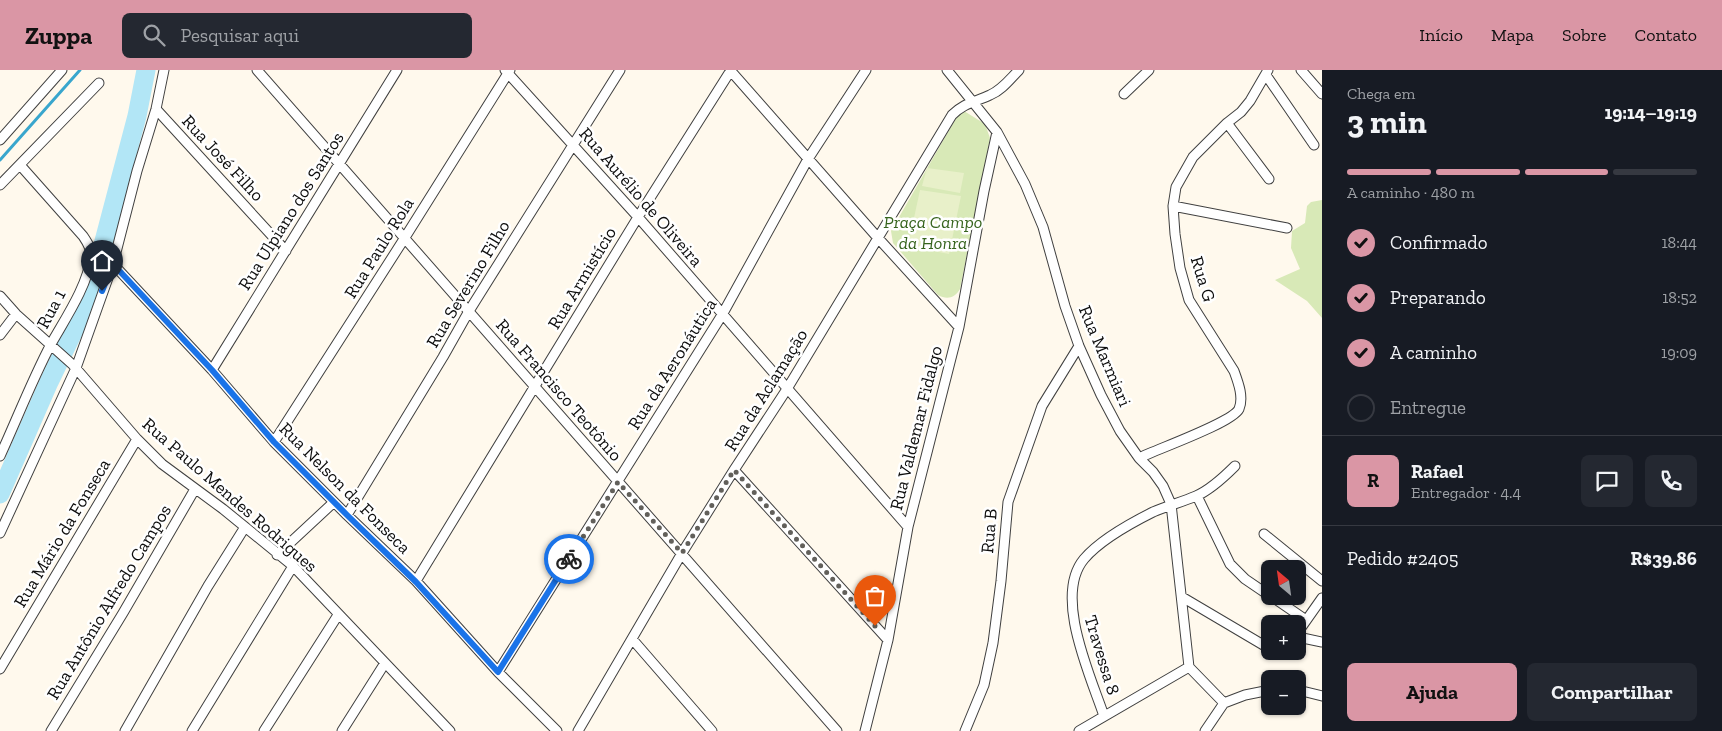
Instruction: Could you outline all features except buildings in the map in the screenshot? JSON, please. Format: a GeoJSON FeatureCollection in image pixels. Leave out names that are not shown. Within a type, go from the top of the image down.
{"type":"FeatureCollection","features":[{"type":"Feature","properties":{"kind":"street"},"geometry":{"type":"LineString","coordinates":[[1,136],[62,70]]}},
{"type":"Feature","properties":{"kind":"street"},"geometry":{"type":"LineString","coordinates":[[0,533],[74,366],[113,264],[137,171],[156,109],[164,70]]}},
{"type":"Feature","properties":{"kind":"street","name":"Rua Francisco Teotônio"},"geometry":{"type":"LineString","coordinates":[[257,70],[837,731]]}},
{"type":"Feature","properties":{"kind":"street"},"geometry":{"type":"LineString","coordinates":[[384,70],[394,74]]}},
{"type":"Feature","properties":{"kind":"street","name":"Rua Severino Filho"},"geometry":{"type":"LineString","coordinates":[[347,515],[469,312],[620,70]]}},
{"type":"Feature","properties":{"kind":"street"},"geometry":{"type":"LineString","coordinates":[[731,70],[808,160],[959,327]]}},
{"type":"Feature","properties":{"kind":"street","name":"Rua Armistício"},"geometry":{"type":"LineString","coordinates":[[416,582],[638,217],[731,70]]}},
{"type":"Feature","properties":{"kind":"street","name":"Rua da Aeronáutica"},"geometry":{"type":"LineString","coordinates":[[498,672],[722,315],[808,160],[866,70]]}},
{"type":"Feature","properties":{"kind":"street","name":"Rua Marmiari"},"geometry":{"type":"LineString","coordinates":[[947,70],[974,101],[997,132],[1025,184],[1043,227],[1079,346],[1101,395],[1120,431],[1139,458],[1153,472],[1163,486],[1171,504],[1189,668]]}},
{"type":"Feature","properties":{"kind":"street","name":"Rua da Aclamação"},"geometry":{"type":"LineString","coordinates":[[578,731],[633,640],[682,553],[787,389],[952,115],[961,106],[990,95],[1004,86],[1019,70]]}},
{"type":"Feature","properties":{"kind":"street"},"geometry":{"type":"LineString","coordinates":[[1124,94],[1150,70]]}},
{"type":"Feature","properties":{"kind":"street"},"geometry":{"type":"LineString","coordinates":[[1301,70],[1322,94]]}},
{"type":"Feature","properties":{"kind":"street","name":"Rua Aurélio de Oliveira"},"geometry":{"type":"LineString","coordinates":[[508,71],[908,527]]}},
{"type":"Feature","properties":{"kind":"street","name":"Rua Paulo Rola"},"geometry":{"type":"LineString","coordinates":[[274,442],[404,239],[508,71]]}},
{"type":"Feature","properties":{"kind":"street"},"geometry":{"type":"LineString","coordinates":[[1267,73],[1314,145]]}},
{"type":"Feature","properties":{"kind":"street","name":"Rua G"},"geometry":{"type":"LineString","coordinates":[[1139,458],[1222,422],[1239,410],[1239,383],[1234,371],[1189,300],[1180,268],[1173,206],[1176,187],[1193,157],[1227,122],[1241,112],[1267,73]]}},
{"type":"Feature","properties":{"kind":"street","name":"Rua Ulpiano dos Santos"},"geometry":{"type":"LineString","coordinates":[[212,370],[394,74]]}},
{"type":"Feature","properties":{"kind":"street"},"geometry":{"type":"LineString","coordinates":[[0,185],[99,84]]}},
{"type":"Feature","properties":{"kind":"street","name":"Rua José Filho"},"geometry":{"type":"LineString","coordinates":[[156,109],[286,250]]}},
{"type":"Feature","properties":{"kind":"street"},"geometry":{"type":"LineString","coordinates":[[1227,122],[1269,179]]}},
{"type":"Feature","properties":{"kind":"street","name":"Rua Valdemar Fidalgo"},"geometry":{"type":"LineString","coordinates":[[865,731],[888,640],[908,527],[959,327],[997,132]]}},
{"type":"Feature","properties":{"kind":"street","name":"Rua 1"},"geometry":{"type":"LineString","coordinates":[[0,456],[72,308],[88,270],[92,255],[89,245],[83,236],[20,165]]}},
{"type":"Feature","properties":{"kind":"street"},"geometry":{"type":"LineString","coordinates":[[1173,206],[1287,228]]}},
{"type":"Feature","properties":{"kind":"street","name":"Rua Nelson da Fonseca"},"geometry":{"type":"LineString","coordinates":[[113,264],[212,370],[274,442],[416,582],[552,729]]}},
{"type":"Feature","properties":{"kind":"street","name":"Rua Paulo Mendes Rodrigues"},"geometry":{"type":"LineString","coordinates":[[0,296],[16,314],[74,366],[136,439],[162,464],[293,566],[445,729]]}},
{"type":"Feature","properties":{"kind":"street"},"geometry":{"type":"LineString","coordinates":[[0,335],[16,314]]}},
{"type":"Feature","properties":{"kind":"street","name":"Rua B"},"geometry":{"type":"LineString","coordinates":[[965,731],[984,685],[993,643],[1008,502],[1042,406],[1079,346]]}},
{"type":"Feature","properties":{"kind":"street","name":"Rua Mário da Fonseca"},"geometry":{"type":"LineString","coordinates":[[0,669],[136,439]]}},
{"type":"Feature","properties":{"kind":"street","name":"Travessa 8"},"geometry":{"type":"LineString","coordinates":[[1104,716],[1073,622],[1073,585],[1076,571],[1083,560],[1114,535],[1141,518],[1171,504],[1198,496],[1235,466]]}},
{"type":"Feature","properties":{"kind":"street"},"geometry":{"type":"LineString","coordinates":[[734,470],[888,640]]}},
{"type":"Feature","properties":{"kind":"street","name":"Rua Antônio Alfredo Campos"},"geometry":{"type":"LineString","coordinates":[[51,731],[123,613],[195,489]]}},
{"type":"Feature","properties":{"kind":"street"},"geometry":{"type":"LineString","coordinates":[[1198,496],[1230,564],[1245,579],[1261,590]]}},
{"type":"Feature","properties":{"kind":"street"},"geometry":{"type":"LineString","coordinates":[[277,555],[334,502]]}},
{"type":"Feature","properties":{"kind":"street"},"geometry":{"type":"LineString","coordinates":[[125,731],[208,586],[245,527]]}},
{"type":"Feature","properties":{"kind":"street"},"geometry":{"type":"LineString","coordinates":[[1264,534],[1322,581]]}},
{"type":"Feature","properties":{"kind":"street"},"geometry":{"type":"LineString","coordinates":[[192,731],[293,566]]}},
{"type":"Feature","properties":{"kind":"street"},"geometry":{"type":"LineString","coordinates":[[1182,598],[1261,644]]}},
{"type":"Feature","properties":{"kind":"street"},"geometry":{"type":"LineString","coordinates":[[1306,620],[1322,598]]}},
{"type":"Feature","properties":{"kind":"street"},"geometry":{"type":"LineString","coordinates":[[1284,605],[1298,615]]}},
{"type":"Feature","properties":{"kind":"street"},"geometry":{"type":"LineString","coordinates":[[264,731],[338,615]]}},
{"type":"Feature","properties":{"kind":"street"},"geometry":{"type":"LineString","coordinates":[[1306,639],[1322,642]]}},
{"type":"Feature","properties":{"kind":"street"},"geometry":{"type":"LineString","coordinates":[[633,640],[712,731]]}},
{"type":"Feature","properties":{"kind":"street"},"geometry":{"type":"LineString","coordinates":[[342,731],[385,663]]}},
{"type":"Feature","properties":{"kind":"street"},"geometry":{"type":"LineString","coordinates":[[1079,731],[1189,668],[1224,703]]}},
{"type":"Feature","properties":{"kind":"street"},"geometry":{"type":"LineString","coordinates":[[1205,731],[1224,703],[1245,695],[1261,692]]}},
{"type":"Feature","properties":{"kind":"street"},"geometry":{"type":"LineString","coordinates":[[1306,692],[1322,696]]}},
{"type":"Feature","properties":{"kind":"green space","name":"Praça Campo da Honra"},"geometry":{"type":"Polygon","coordinates":[[[964,111],[985,124],[990,138],[960,289],[953,296],[945,297],[938,295],[893,243],[891,231],[959,113],[964,111]]]}},
{"type":"Feature","properties":{"kind":"green space"},"geometry":{"type":"Polygon","coordinates":[[[927,168],[964,173],[960,193],[922,186],[927,168]]]}},
{"type":"Feature","properties":{"kind":"green space"},"geometry":{"type":"Polygon","coordinates":[[[920,190],[961,196],[949,254],[908,246],[920,190]]]}},
{"type":"Feature","properties":{"kind":"green space"},"geometry":{"type":"Polygon","coordinates":[[[1322,200],[1322,318],[1307,301],[1275,280],[1300,269],[1291,248],[1292,231],[1305,223],[1307,206],[1311,202],[1322,200]]]}},
{"type":"Feature","properties":{"kind":"waterway"},"geometry":{"type":"LineString","coordinates":[[0,160],[80,70]]}},
{"type":"Feature","properties":{"kind":"waterway"},"geometry":{"type":"LineString","coordinates":[[0,494],[49,382],[76,326],[94,279],[137,116],[146,70]]}},
{"type":"Feature","properties":{"kind":"way so far"},"geometry":{"type":"LineString","coordinates":[[569,559],[618,482],[682,553],[734,470],[875,626]]}},
{"type":"Feature","properties":{"kind":"route"},"geometry":{"type":"LineString","coordinates":[[102,291],[113,264],[212,370],[274,442],[416,582],[498,672],[569,559]]}}]}
